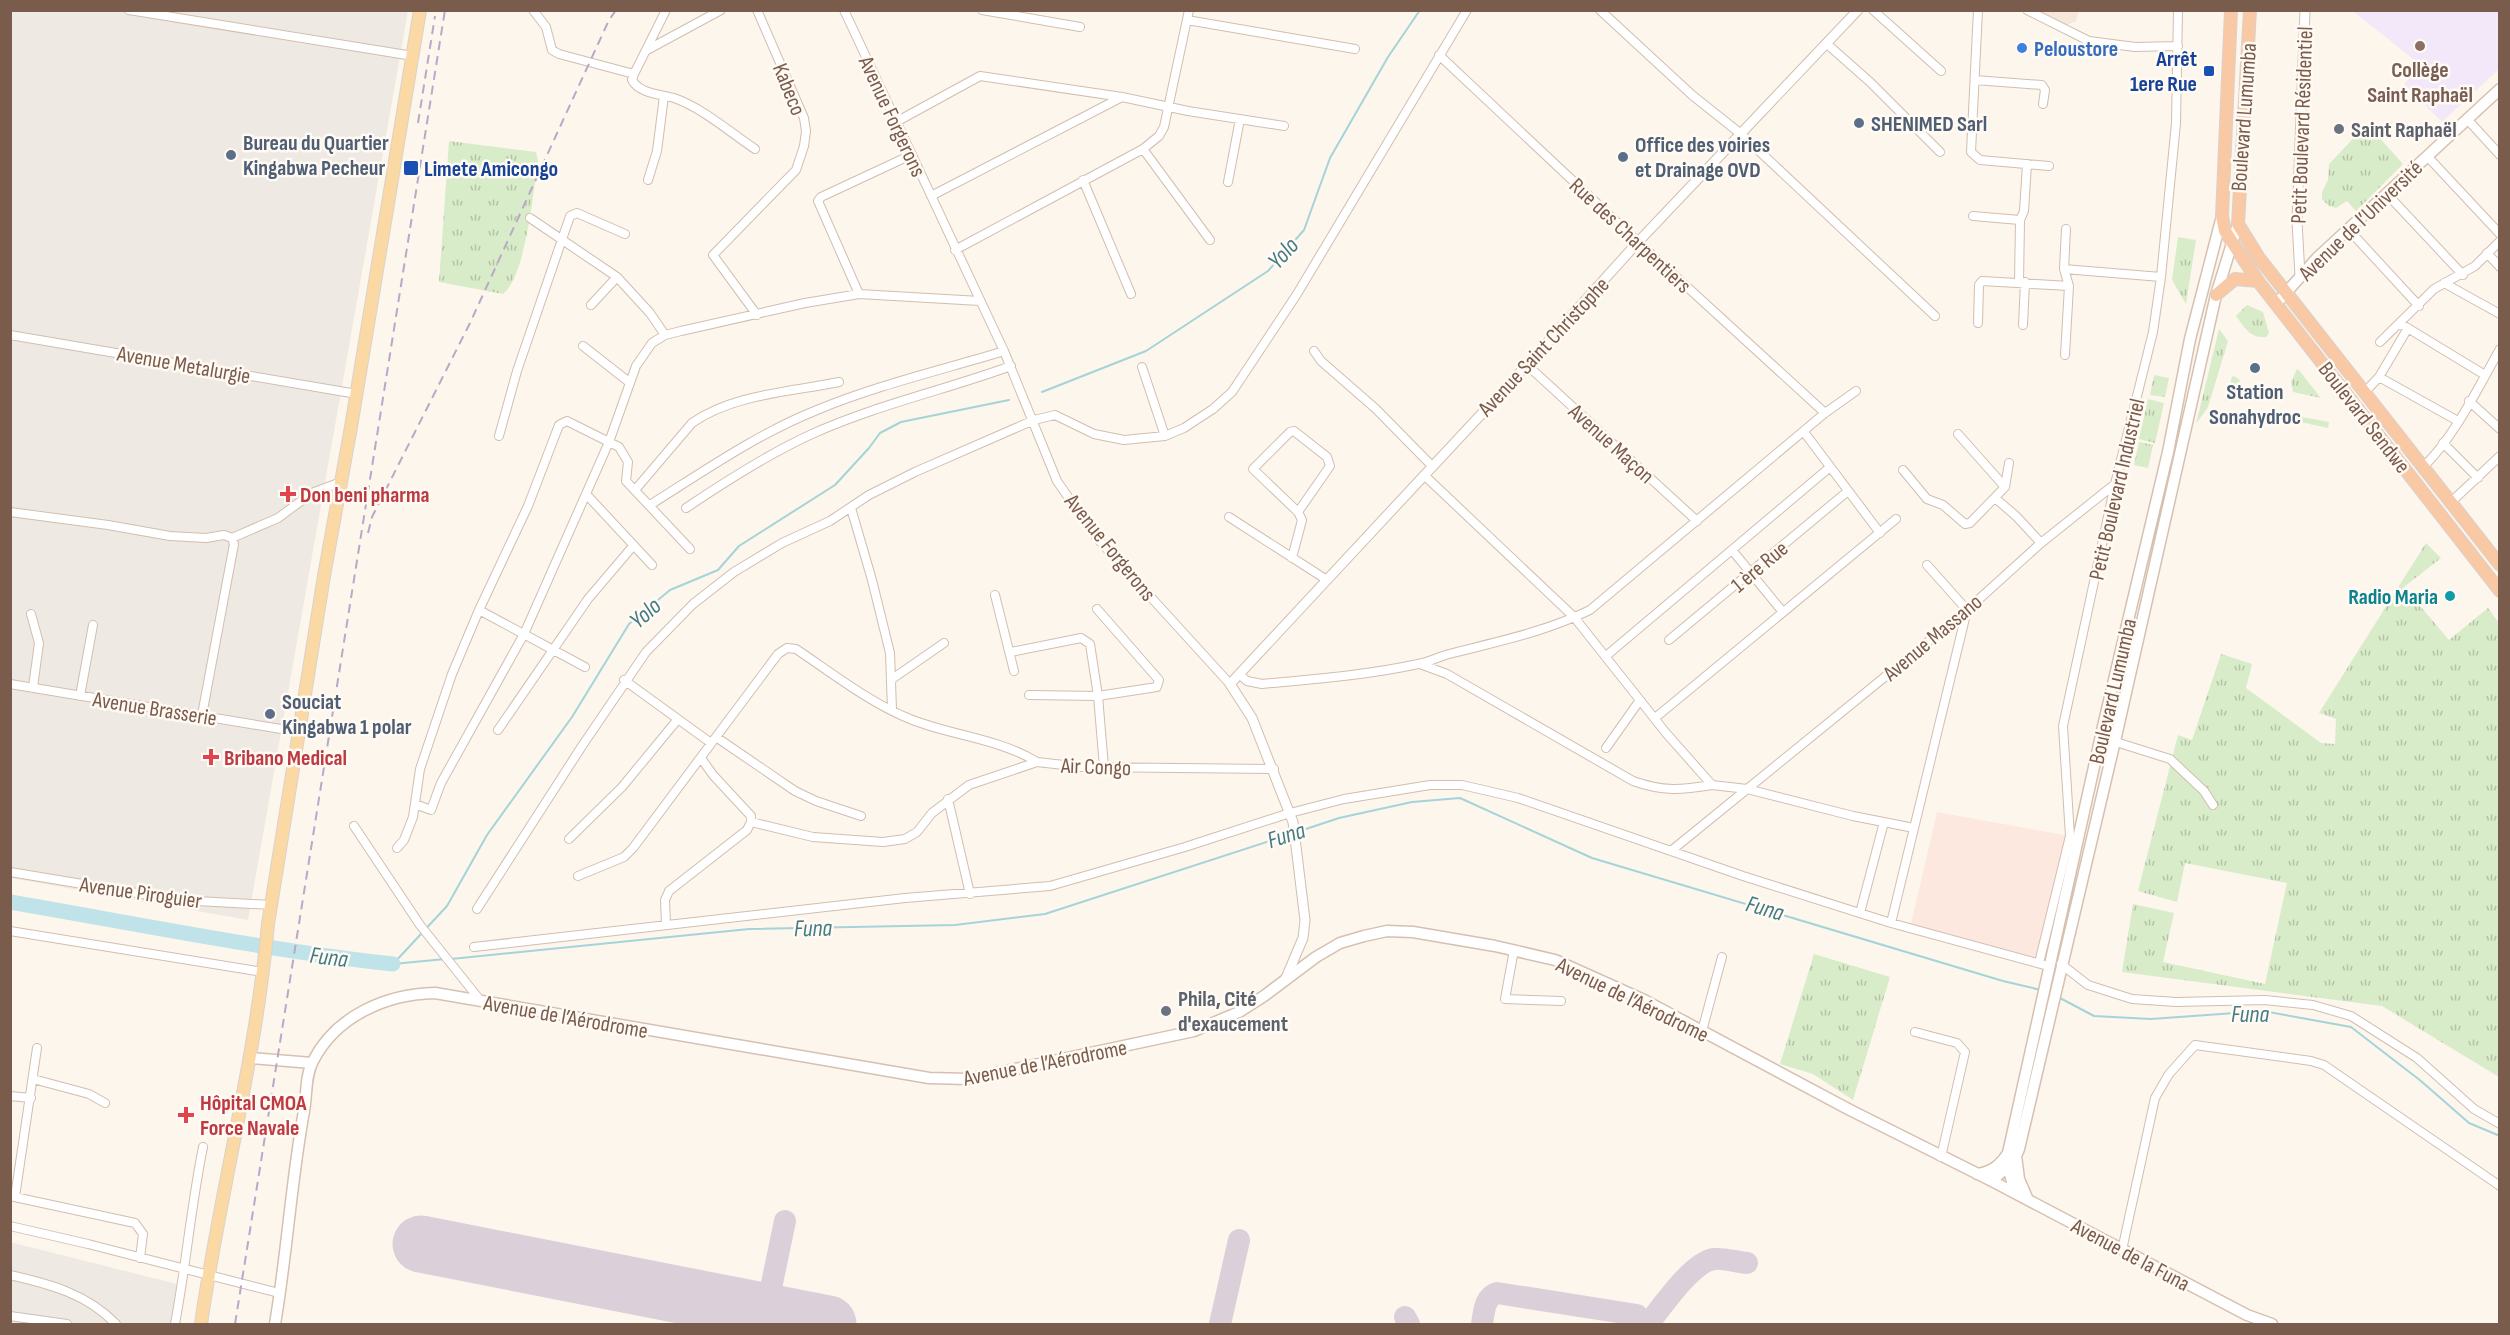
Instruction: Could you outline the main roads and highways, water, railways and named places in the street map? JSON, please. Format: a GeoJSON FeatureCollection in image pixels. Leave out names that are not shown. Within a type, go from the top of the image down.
{"type":"FeatureCollection","features":[{"type":"Feature","properties":{"kind":"highway","name":"Boulevard Lumumba"},"geometry":{"type":"LineString","coordinates":[[2231,10],[2222,216],[2225,231],[2232,242]]}},
{"type":"Feature","properties":{"kind":"highway","name":"Boulevard Lumumba"},"geometry":{"type":"LineString","coordinates":[[2250,10],[2238,224],[2259,258]]}},
{"type":"Feature","properties":{"kind":"highway","name":"Boulevard Sendwe"},"geometry":{"type":"LineString","coordinates":[[2232,242],[2258,281],[2499,591]]}},
{"type":"Feature","properties":{"kind":"highway","name":"Boulevard Sendwe"},"geometry":{"type":"LineString","coordinates":[[2259,258],[2499,566]]}},
{"type":"Feature","properties":{"kind":"highway"},"geometry":{"type":"LineString","coordinates":[[2216,295],[2235,279],[2258,281]]}},
{"type":"Feature","properties":{"kind":"main road"},"geometry":{"type":"LineString","coordinates":[[201,1324],[208,1276],[250,1059],[266,956],[268,924],[299,732],[420,10]]}},
{"type":"Feature","properties":{"kind":"main road","name":"Avenue de l’Université"},"geometry":{"type":"LineString","coordinates":[[2276,304],[2300,276],[2348,229],[2499,89]]}},
{"type":"Feature","properties":{"kind":"main road","name":"Boulevard Lumumba"},"geometry":{"type":"LineString","coordinates":[[2012,1154],[2042,995],[2044,969],[2168,452],[2193,328],[2222,216]]}},
{"type":"Feature","properties":{"kind":"main road","name":"Boulevard Lumumba"},"geometry":{"type":"LineString","coordinates":[[1992,1181],[2008,1167],[2054,998],[2216,295],[2238,224]]}},
{"type":"Feature","properties":{"kind":"main road","name":"Avenue de l’Aérodrome"},"geometry":{"type":"LineString","coordinates":[[275,1324],[312,1063],[320,1050],[345,1022],[382,1002],[424,993],[480,1000],[747,1048],[946,1080],[968,1079],[1194,1031],[1239,1012],[1340,943],[1388,931],[1413,932],[1514,950],[1555,960],[1583,970],[1941,1157],[1992,1181]]}},
{"type":"Feature","properties":{"kind":"main road"},"geometry":{"type":"LineString","coordinates":[[250,1059],[312,1063]]}},
{"type":"Feature","properties":{"kind":"main road"},"geometry":{"type":"LineString","coordinates":[[1977,1174],[1987,1173],[2012,1154],[2028,1200]]}},
{"type":"Feature","properties":{"kind":"main road"},"geometry":{"type":"LineString","coordinates":[[2008,1167],[2015,1193]]}},
{"type":"Feature","properties":{"kind":"main road","name":"Avenue de la Funa"},"geometry":{"type":"LineString","coordinates":[[1992,1181],[2247,1315],[2272,1324]]}},
{"type":"Feature","properties":{"kind":"waterway","name":"Yolo"},"geometry":{"type":"LineString","coordinates":[[1042,392],[1146,351],[1268,271],[1304,230],[1330,158],[1388,57],[1420,10]]}},
{"type":"Feature","properties":{"kind":"waterway","name":"Yolo"},"geometry":{"type":"LineString","coordinates":[[394,963],[447,906],[487,835],[572,717],[629,624],[670,590],[718,570],[739,546],[835,485],[880,433],[901,422],[1009,400]]}},
{"type":"Feature","properties":{"kind":"waterway","name":"Funa"},"geometry":{"type":"LineString","coordinates":[[1297,832],[1339,818],[1412,802],[1460,798],[1592,858],[2003,981],[2041,990]]}},
{"type":"Feature","properties":{"kind":"waterway","name":"Funa"},"geometry":{"type":"LineString","coordinates":[[451,959],[749,929],[955,925],[1045,914],[1291,834]]}},
{"type":"Feature","properties":{"kind":"waterway","name":"Funa"},"geometry":{"type":"LineString","coordinates":[[10,902],[249,944],[393,964]]}},
{"type":"Feature","properties":{"kind":"waterway","name":"Funa"},"geometry":{"type":"LineString","coordinates":[[393,964],[445,959]]}},
{"type":"Feature","properties":{"kind":"waterway","name":"Funa"},"geometry":{"type":"LineString","coordinates":[[2060,998],[2094,1016],[2151,1019],[2263,1011],[2351,1027],[2421,1081],[2469,1123],[2500,1136]]}},
{"type":"Feature","properties":{"kind":"railway"},"geometry":{"type":"LineString","coordinates":[[235,1324],[445,10]]}},
{"type":"Feature","properties":{"kind":"railway"},"geometry":{"type":"LineString","coordinates":[[368,533],[372,517],[470,323],[609,20],[616,10]]}},
{"type":"Feature","properties":{"kind":"railway"},"geometry":{"type":"LineString","coordinates":[[418,123],[435,16]]}},
{"type":"Feature","properties":{"kind":"place","name":"Collège Saint Raphaël"},"geometry":{"type":"Point","coordinates":[2420,46]}},
{"type":"Feature","properties":{"kind":"place","name":"Peloustore"},"geometry":{"type":"Point","coordinates":[2022,48]}},
{"type":"Feature","properties":{"kind":"place","name":"Arrêt 1ere Rue"},"geometry":{"type":"Point","coordinates":[2209,71]}},
{"type":"Feature","properties":{"kind":"place","name":"SHENIMED Sarl"},"geometry":{"type":"Point","coordinates":[1859,123]}},
{"type":"Feature","properties":{"kind":"place","name":"Saint Raphaël"},"geometry":{"type":"Point","coordinates":[2339,129]}},
{"type":"Feature","properties":{"kind":"place","name":"Bureau du Quartier Kingabwa Pecheur"},"geometry":{"type":"Point","coordinates":[231,155]}},
{"type":"Feature","properties":{"kind":"place","name":"Office des voiries et Drainage OVD"},"geometry":{"type":"Point","coordinates":[1623,157]}},
{"type":"Feature","properties":{"kind":"place","name":"Limete Amicongo"},"geometry":{"type":"Point","coordinates":[411,168]}},
{"type":"Feature","properties":{"kind":"place","name":"Station Sonahydroc"},"geometry":{"type":"Point","coordinates":[2255,368]}},
{"type":"Feature","properties":{"kind":"place","name":"Don beni pharma"},"geometry":{"type":"Point","coordinates":[288,494]}},
{"type":"Feature","properties":{"kind":"place","name":"Radio Maria"},"geometry":{"type":"Point","coordinates":[2450,596]}},
{"type":"Feature","properties":{"kind":"place","name":"Souciat Kingabwa 1 polar"},"geometry":{"type":"Point","coordinates":[270,714]}},
{"type":"Feature","properties":{"kind":"place","name":"Bribano Medical"},"geometry":{"type":"Point","coordinates":[211,757]}},
{"type":"Feature","properties":{"kind":"place","name":"Phila, Cité d'exaucement"},"geometry":{"type":"Point","coordinates":[1166,1011]}},
{"type":"Feature","properties":{"kind":"place","name":"Hôpital CMOA Force Navale"},"geometry":{"type":"Point","coordinates":[186,1115]}}]}
